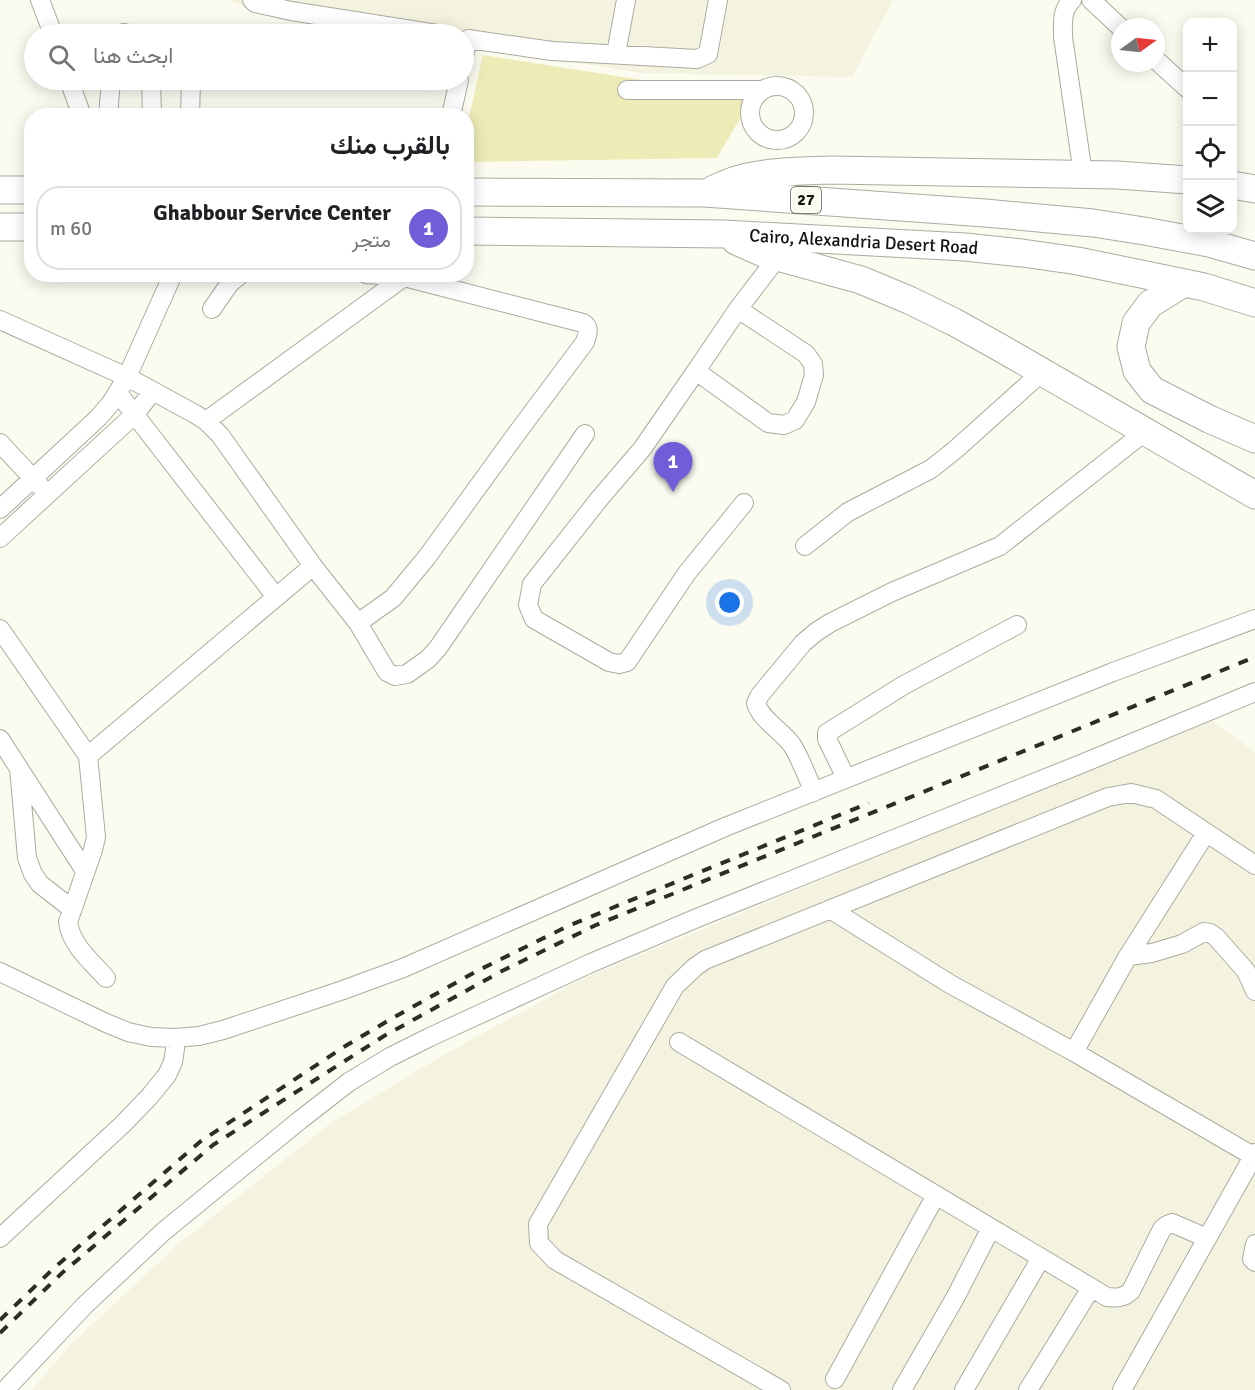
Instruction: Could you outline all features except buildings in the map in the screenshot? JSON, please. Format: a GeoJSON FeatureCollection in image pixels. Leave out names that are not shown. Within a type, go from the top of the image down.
{"type":"FeatureCollection","features":[{"type":"Feature","properties":{"kind":"highway"},"geometry":{"type":"LineString","coordinates":[[704,193],[736,180],[777,173],[831,170],[1083,174],[1183,180]]}},
{"type":"Feature","properties":{"kind":"highway"},"geometry":{"type":"LineString","coordinates":[[1237,186],[1255,189]]}},
{"type":"Feature","properties":{"kind":"highway"},"geometry":{"type":"LineString","coordinates":[[0,190],[24,190]]}},
{"type":"Feature","properties":{"kind":"highway","name":"Cairo, Alexandria Desert Road"},"geometry":{"type":"LineString","coordinates":[[474,192],[704,193],[985,213],[1093,223],[1144,231],[1209,243],[1255,256]]}},
{"type":"Feature","properties":{"kind":"highway"},"geometry":{"type":"LineString","coordinates":[[0,227],[24,227]]}},
{"type":"Feature","properties":{"kind":"highway","name":"Cairo, Alexandria Desert Road"},"geometry":{"type":"LineString","coordinates":[[474,231],[724,234],[954,246],[1078,261],[1194,285],[1255,303]]}},
{"type":"Feature","properties":{"kind":"highway"},"geometry":{"type":"LineString","coordinates":[[724,234],[750,248],[777,258],[861,280],[954,322],[1255,495]]}},
{"type":"Feature","properties":{"kind":"highway"},"geometry":{"type":"LineString","coordinates":[[1194,285],[1150,303],[1136,323],[1131,347],[1137,371],[1152,390],[1255,440]]}},
{"type":"Feature","properties":{"kind":"street"},"geometry":{"type":"LineString","coordinates":[[40,0],[48,24]]}},
{"type":"Feature","properties":{"kind":"street"},"geometry":{"type":"LineString","coordinates":[[252,0],[255,3],[291,11],[374,24]]}},
{"type":"Feature","properties":{"kind":"street"},"geometry":{"type":"LineString","coordinates":[[616,54],[626,0]]}},
{"type":"Feature","properties":{"kind":"street"},"geometry":{"type":"LineString","coordinates":[[474,46],[697,59],[708,54],[718,0]]}},
{"type":"Feature","properties":{"kind":"street"},"geometry":{"type":"LineString","coordinates":[[1072,0],[1066,5],[1063,37],[1083,174]]}},
{"type":"Feature","properties":{"kind":"street"},"geometry":{"type":"LineString","coordinates":[[1091,0],[1111,19]]}},
{"type":"Feature","properties":{"kind":"street"},"geometry":{"type":"LineString","coordinates":[[1165,68],[1183,84]]}},
{"type":"Feature","properties":{"kind":"street"},"geometry":{"type":"LineString","coordinates":[[627,90],[762,90],[776,85],[790,88],[801,98],[805,112],[802,126],[792,137],[779,141],[764,138],[754,129],[749,115],[752,100],[762,90]]}},
{"type":"Feature","properties":{"kind":"street"},"geometry":{"type":"LineString","coordinates":[[73,90],[79,108]]}},
{"type":"Feature","properties":{"kind":"street"},"geometry":{"type":"LineString","coordinates":[[109,108],[110,90]]}},
{"type":"Feature","properties":{"kind":"street"},"geometry":{"type":"LineString","coordinates":[[151,90],[152,108]]}},
{"type":"Feature","properties":{"kind":"street"},"geometry":{"type":"LineString","coordinates":[[190,108],[191,90]]}},
{"type":"Feature","properties":{"kind":"street"},"geometry":{"type":"LineString","coordinates":[[453,108],[457,90]]}},
{"type":"Feature","properties":{"kind":"street"},"geometry":{"type":"LineString","coordinates":[[777,173],[779,141]]}},
{"type":"Feature","properties":{"kind":"street"},"geometry":{"type":"LineString","coordinates":[[744,503],[687,573],[627,662],[619,664],[609,662],[534,619],[528,605],[532,584],[642,449],[738,309],[777,258]]}},
{"type":"Feature","properties":{"kind":"street"},"geometry":{"type":"LineString","coordinates":[[0,509],[98,418],[123,385],[169,282]]}},
{"type":"Feature","properties":{"kind":"street"},"geometry":{"type":"LineString","coordinates":[[212,309],[231,282]]}},
{"type":"Feature","properties":{"kind":"street"},"geometry":{"type":"LineString","coordinates":[[206,421],[397,282]]}},
{"type":"Feature","properties":{"kind":"street"},"geometry":{"type":"LineString","coordinates":[[358,623],[393,598],[427,557],[585,342],[588,330],[583,323],[423,282]]}},
{"type":"Feature","properties":{"kind":"street"},"geometry":{"type":"LineString","coordinates":[[696,371],[768,423],[784,425],[795,420],[806,402],[814,375],[813,364],[806,354],[738,309]]}},
{"type":"Feature","properties":{"kind":"street"},"geometry":{"type":"LineString","coordinates":[[0,320],[123,385],[153,391],[206,421],[220,435],[313,566],[358,623],[387,672],[395,676],[407,674],[428,659],[438,648],[585,434]]}},
{"type":"Feature","properties":{"kind":"street"},"geometry":{"type":"LineString","coordinates":[[805,546],[848,512],[931,469],[1042,372]]}},
{"type":"Feature","properties":{"kind":"street"},"geometry":{"type":"LineString","coordinates":[[123,385],[135,414],[276,597]]}},
{"type":"Feature","properties":{"kind":"street"},"geometry":{"type":"LineString","coordinates":[[0,538],[135,414],[153,391]]}},
{"type":"Feature","properties":{"kind":"street"},"geometry":{"type":"LineString","coordinates":[[814,792],[792,745],[761,714],[756,703],[803,643],[830,623],[892,592],[1000,546],[1146,431]]}},
{"type":"Feature","properties":{"kind":"street"},"geometry":{"type":"LineString","coordinates":[[0,443],[47,494]]}},
{"type":"Feature","properties":{"kind":"street"},"geometry":{"type":"LineString","coordinates":[[88,756],[313,566]]}},
{"type":"Feature","properties":{"kind":"street"},"geometry":{"type":"LineString","coordinates":[[0,972],[128,1032],[151,1037],[175,1038],[199,1036],[223,1030],[403,968],[725,827],[1113,672],[1255,619]]}},
{"type":"Feature","properties":{"kind":"street"},"geometry":{"type":"LineString","coordinates":[[846,778],[827,739],[827,733],[904,685],[966,650],[1017,625]]}},
{"type":"Feature","properties":{"kind":"street"},"geometry":{"type":"LineString","coordinates":[[0,629],[88,756],[96,837],[68,922],[69,932],[76,944],[106,978]]}},
{"type":"Feature","properties":{"kind":"street"},"geometry":{"type":"LineString","coordinates":[[5,1390],[84,1306],[164,1232],[350,1082],[390,1058],[430,1037],[591,963],[697,918],[1255,692]]}},
{"type":"Feature","properties":{"kind":"street"},"geometry":{"type":"LineString","coordinates":[[0,739],[85,871]]}},
{"type":"Feature","properties":{"kind":"street"},"geometry":{"type":"LineString","coordinates":[[19,768],[27,858],[33,874],[40,884],[72,909]]}},
{"type":"Feature","properties":{"kind":"street"},"geometry":{"type":"LineString","coordinates":[[782,1390],[555,1260],[540,1243],[538,1224],[675,986],[705,960],[1108,798],[1131,793],[1156,799],[1255,865]]}},
{"type":"Feature","properties":{"kind":"street"},"geometry":{"type":"LineString","coordinates":[[1074,1052],[1128,956],[1206,833]]}},
{"type":"Feature","properties":{"kind":"street"},"geometry":{"type":"LineString","coordinates":[[830,909],[950,984],[1254,1154],[1122,1390]]}},
{"type":"Feature","properties":{"kind":"street"},"geometry":{"type":"LineString","coordinates":[[1128,956],[1152,953],[1182,944],[1204,932],[1210,933],[1246,971],[1255,991]]}},
{"type":"Feature","properties":{"kind":"street"},"geometry":{"type":"LineString","coordinates":[[0,1238],[122,1125],[150,1096],[167,1075],[173,1062],[175,1038]]}},
{"type":"Feature","properties":{"kind":"street"},"geometry":{"type":"LineString","coordinates":[[679,1042],[1107,1297],[1118,1298],[1126,1296],[1131,1291],[1162,1229],[1167,1225],[1172,1223],[1207,1238]]}},
{"type":"Feature","properties":{"kind":"street"},"geometry":{"type":"LineString","coordinates":[[835,1379],[936,1196]]}},
{"type":"Feature","properties":{"kind":"street"},"geometry":{"type":"LineString","coordinates":[[902,1390],[955,1298],[991,1228]]}},
{"type":"Feature","properties":{"kind":"street"},"geometry":{"type":"LineString","coordinates":[[1255,1244],[1252,1258],[1255,1262]]}},
{"type":"Feature","properties":{"kind":"street"},"geometry":{"type":"LineString","coordinates":[[963,1390],[1041,1258]]}},
{"type":"Feature","properties":{"kind":"street"},"geometry":{"type":"LineString","coordinates":[[1028,1390],[1091,1288]]}},
{"type":"Feature","properties":{"kind":"shaded area"},"geometry":{"type":"Polygon","coordinates":[[[227,0],[893,0],[852,77],[642,73],[474,46],[474,24],[344,24],[257,10],[227,0]]]}},
{"type":"Feature","properties":{"kind":"shaded area"},"geometry":{"type":"Polygon","coordinates":[[[483,55],[642,80],[761,82],[717,158],[474,162],[474,108],[471,108],[483,55]]]}},
{"type":"Feature","properties":{"kind":"shaded area"},"geometry":{"type":"Polygon","coordinates":[[[1210,719],[1255,752],[1255,1390],[32,1390],[72,1343],[181,1242],[331,1123],[440,1057],[582,979],[1210,719]]]}},
{"type":"Feature","properties":{"kind":"railway"},"geometry":{"type":"LineString","coordinates":[[0,1333],[62,1273],[213,1145],[384,1036],[502,971],[596,925],[1255,657]]}},
{"type":"Feature","properties":{"kind":"railway"},"geometry":{"type":"LineString","coordinates":[[0,1320],[54,1268],[201,1141],[347,1045],[477,971],[568,926],[869,803]]}},
{"type":"Feature","properties":{"kind":"place","name":"Ghabbour Service Center"},"geometry":{"type":"Point","coordinates":[673,492]}}]}
